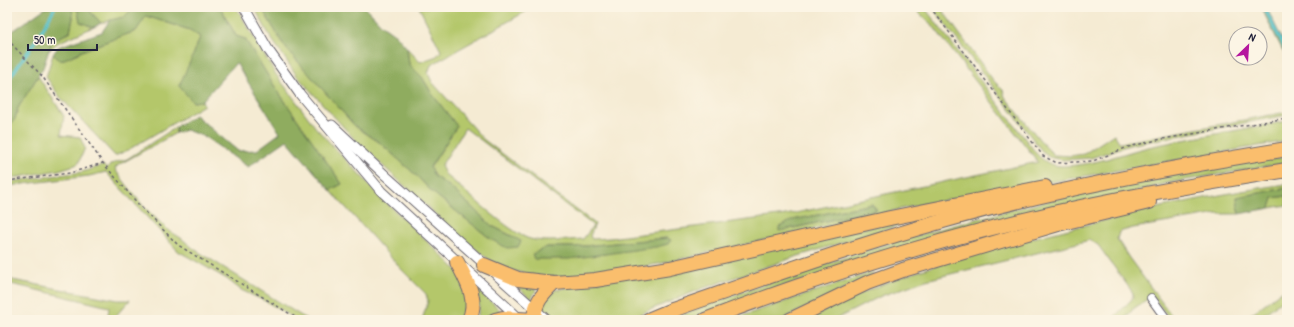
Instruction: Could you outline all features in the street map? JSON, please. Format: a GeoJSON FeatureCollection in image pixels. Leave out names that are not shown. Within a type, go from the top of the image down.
{"type":"FeatureCollection","features":[{"type":"Feature","properties":{"kind":"highway"},"geometry":{"type":"LineString","coordinates":[[648,320],[680,307],[842,251],[944,221],[1093,184],[1287,150]]}},
{"type":"Feature","properties":{"kind":"highway"},"geometry":{"type":"LineString","coordinates":[[705,320],[839,272],[959,237],[1028,219],[1124,198],[1287,170]]}},
{"type":"Feature","properties":{"kind":"highway"},"geometry":{"type":"LineString","coordinates":[[790,320],[860,286],[903,270],[1058,224],[1227,180]]}},
{"type":"Feature","properties":{"kind":"highway"},"geometry":{"type":"LineString","coordinates":[[484,265],[518,279],[554,283],[595,280],[670,268],[992,196],[1046,187],[1093,184]]}},
{"type":"Feature","properties":{"kind":"highway"},"geometry":{"type":"LineString","coordinates":[[457,262],[472,291],[472,312],[469,320]]}},
{"type":"Feature","properties":{"kind":"highway"},"geometry":{"type":"LineString","coordinates":[[495,320],[503,318],[534,320],[534,310],[539,298],[554,283]]}},
{"type":"Feature","properties":{"kind":"street"},"geometry":{"type":"LineString","coordinates":[[244,7],[269,51],[299,93],[381,191],[520,319]]}},
{"type":"Feature","properties":{"kind":"street"},"geometry":{"type":"LineString","coordinates":[[299,93],[386,176],[546,320]]}},
{"type":"Feature","properties":{"kind":"street"},"geometry":{"type":"LineString","coordinates":[[1151,298],[1168,320]]}},
{"type":"Feature","properties":{"kind":"path"},"geometry":{"type":"LineString","coordinates":[[930,7],[1042,156],[1057,163],[1093,161],[1128,147],[1157,140],[1287,118]]}},
{"type":"Feature","properties":{"kind":"path"},"geometry":{"type":"LineString","coordinates":[[7,39],[34,66],[103,162],[139,205],[178,245],[300,320]]}},
{"type":"Feature","properties":{"kind":"path"},"geometry":{"type":"LineString","coordinates":[[7,181],[70,173],[103,162]]}},
{"type":"Feature","properties":{"kind":"green space"},"geometry":{"type":"Polygon","coordinates":[[[47,7],[72,7],[73,18],[70,32],[52,41],[43,68],[18,108],[15,119],[7,128],[7,35],[47,7]]]}},
{"type":"Feature","properties":{"kind":"green space"},"geometry":{"type":"Polygon","coordinates":[[[72,7],[78,11],[87,25],[94,27],[57,43],[49,51],[52,41],[70,32],[73,18],[72,7]]]}},
{"type":"Feature","properties":{"kind":"green space"},"geometry":{"type":"Polygon","coordinates":[[[74,7],[86,7],[101,23],[94,27],[80,22],[78,11],[74,7]]]}},
{"type":"Feature","properties":{"kind":"green space"},"geometry":{"type":"Polygon","coordinates":[[[86,7],[134,7],[124,17],[101,23],[86,7]]]}},
{"type":"Feature","properties":{"kind":"green space"},"geometry":{"type":"Polygon","coordinates":[[[134,7],[220,7],[236,36],[245,39],[275,87],[342,184],[330,190],[287,140],[248,167],[205,137],[186,130],[176,133],[176,127],[195,115],[238,151],[257,150],[280,133],[236,63],[202,101],[193,102],[179,86],[200,37],[190,30],[146,16],[136,31],[89,48],[60,61],[53,54],[58,47],[102,32],[110,20],[124,17],[134,7]]]}},
{"type":"Feature","properties":{"kind":"green space"},"geometry":{"type":"Polygon","coordinates":[[[220,7],[236,7],[275,73],[316,128],[384,200],[459,272],[465,291],[467,311],[464,320],[422,320],[428,301],[426,294],[402,270],[330,190],[342,184],[275,87],[245,39],[236,36],[220,7]]]}},
{"type":"Feature","properties":{"kind":"green space"},"geometry":{"type":"Polygon","coordinates":[[[254,7],[261,7],[285,47],[355,126],[379,142],[418,177],[431,191],[492,240],[512,236],[492,226],[450,187],[434,176],[430,168],[457,126],[432,94],[422,77],[409,64],[407,48],[420,62],[437,56],[441,51],[419,7],[534,7],[431,65],[428,73],[432,82],[483,139],[595,224],[590,236],[592,239],[610,238],[786,215],[1038,162],[933,26],[913,7],[924,7],[1036,153],[1044,161],[1051,164],[1062,166],[1084,164],[1148,147],[1287,121],[1287,141],[923,204],[658,264],[581,276],[541,277],[505,269],[487,258],[459,236],[358,143],[297,76],[271,38],[254,7]],[[465,128],[441,166],[445,174],[499,220],[511,229],[530,239],[556,241],[583,239],[593,226],[591,224],[465,128]],[[872,204],[793,220],[785,230],[877,210],[872,204]],[[667,238],[574,247],[547,247],[597,255],[668,244],[667,238]]]}},
{"type":"Feature","properties":{"kind":"green space"},"geometry":{"type":"Polygon","coordinates":[[[261,7],[365,7],[382,25],[396,35],[407,48],[409,64],[422,77],[432,94],[457,126],[430,167],[434,176],[450,187],[492,226],[521,241],[518,247],[507,248],[492,240],[431,191],[418,177],[379,142],[355,126],[285,47],[261,7]]]}},
{"type":"Feature","properties":{"kind":"green space"},"geometry":{"type":"Polygon","coordinates":[[[932,7],[940,7],[993,80],[1003,90],[1005,97],[1054,155],[1070,156],[1084,154],[1114,134],[1120,143],[1287,112],[1287,115],[1129,145],[1091,158],[1063,160],[1052,158],[1042,151],[932,7]]]}},
{"type":"Feature","properties":{"kind":"green space"},"geometry":{"type":"Polygon","coordinates":[[[1261,7],[1266,7],[1287,49],[1287,54],[1285,55],[1261,7]]]}},
{"type":"Feature","properties":{"kind":"green space"},"geometry":{"type":"Polygon","coordinates":[[[146,16],[190,30],[200,37],[194,53],[193,102],[202,101],[204,105],[128,150],[115,156],[60,97],[46,77],[53,54],[60,61],[89,48],[136,31],[146,16]]]}},
{"type":"Feature","properties":{"kind":"green space"},"geometry":{"type":"Polygon","coordinates":[[[38,76],[64,116],[61,135],[80,137],[85,148],[78,164],[59,170],[7,179],[7,128],[15,119],[18,108],[38,76]]]}},
{"type":"Feature","properties":{"kind":"green space"},"geometry":{"type":"Polygon","coordinates":[[[176,127],[176,133],[120,164],[115,168],[116,171],[144,207],[168,230],[181,238],[194,249],[308,320],[297,320],[267,302],[241,290],[227,279],[178,251],[106,172],[89,176],[7,186],[7,182],[82,172],[103,165],[107,169],[111,164],[127,159],[176,127]]]}},
{"type":"Feature","properties":{"kind":"green space"},"geometry":{"type":"Polygon","coordinates":[[[1287,157],[1287,163],[1168,183],[768,290],[686,320],[668,320],[819,266],[895,242],[973,220],[1129,183],[1287,157]]]}},
{"type":"Feature","properties":{"kind":"green space"},"geometry":{"type":"Polygon","coordinates":[[[1287,184],[1287,188],[1237,197],[1239,214],[1218,214],[1133,228],[1119,232],[1117,239],[1129,258],[1175,320],[1171,320],[1152,296],[1133,309],[1124,320],[1111,320],[1132,299],[1133,293],[1098,245],[1090,240],[926,280],[881,296],[834,320],[805,320],[875,287],[940,264],[984,251],[1166,206],[1214,196],[1287,184]]]}},
{"type":"Feature","properties":{"kind":"green space"},"geometry":{"type":"Polygon","coordinates":[[[1287,188],[1287,196],[1273,198],[1270,208],[1239,214],[1237,197],[1287,188]]]}},
{"type":"Feature","properties":{"kind":"green space"},"geometry":{"type":"Polygon","coordinates":[[[1287,196],[1287,205],[1270,208],[1273,198],[1287,196]]]}},
{"type":"Feature","properties":{"kind":"green space"},"geometry":{"type":"Polygon","coordinates":[[[872,204],[877,210],[779,231],[779,227],[793,220],[872,204]]]}},
{"type":"Feature","properties":{"kind":"green space"},"geometry":{"type":"Polygon","coordinates":[[[900,221],[900,225],[795,257],[701,289],[625,320],[555,320],[543,309],[542,304],[555,290],[900,221]]]}},
{"type":"Feature","properties":{"kind":"green space"},"geometry":{"type":"Polygon","coordinates":[[[667,238],[671,240],[668,244],[656,247],[569,259],[534,259],[532,254],[547,247],[574,247],[667,238]]]}},
{"type":"Feature","properties":{"kind":"green space"},"geometry":{"type":"Polygon","coordinates":[[[873,272],[873,275],[781,320],[730,320],[873,272]]]}},
{"type":"Feature","properties":{"kind":"green space"},"geometry":{"type":"Polygon","coordinates":[[[7,279],[118,300],[130,300],[112,320],[104,320],[108,315],[109,307],[7,283],[7,279]]]}},
{"type":"Feature","properties":{"kind":"green space"},"geometry":{"type":"Polygon","coordinates":[[[515,285],[537,289],[531,299],[515,285]]]}},
{"type":"Feature","properties":{"kind":"green space"},"geometry":{"type":"Polygon","coordinates":[[[1287,287],[1287,297],[1256,320],[1243,320],[1287,287]]]}},
{"type":"Feature","properties":{"kind":"green space"},"geometry":{"type":"Polygon","coordinates":[[[477,288],[501,311],[477,320],[479,306],[477,288]]]}},
{"type":"Feature","properties":{"kind":"waterway"},"geometry":{"type":"LineString","coordinates":[[7,82],[40,34],[55,7]]}},
{"type":"Feature","properties":{"kind":"waterway"},"geometry":{"type":"LineString","coordinates":[[1264,7],[1287,53]]}}]}
